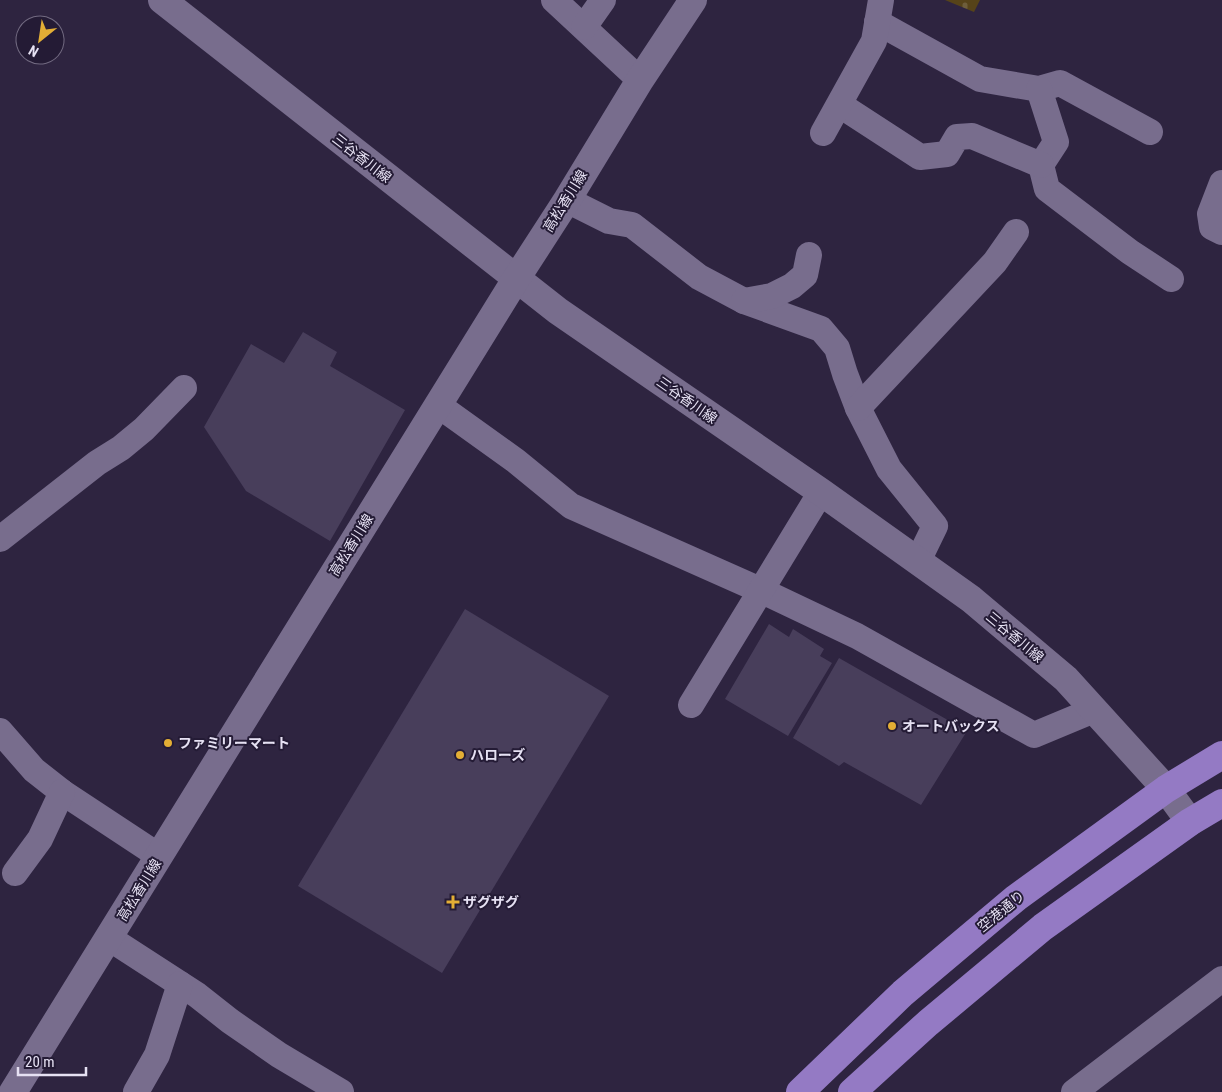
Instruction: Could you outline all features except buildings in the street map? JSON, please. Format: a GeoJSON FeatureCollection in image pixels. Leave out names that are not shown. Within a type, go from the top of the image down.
{"type":"FeatureCollection","features":[{"type":"Feature","properties":{"kind":"highway","name":"空港通り"},"geometry":{"type":"LineString","coordinates":[[800,1092],[903,993],[1016,898],[1166,788],[1222,755]]}},
{"type":"Feature","properties":{"kind":"highway"},"geometry":{"type":"LineString","coordinates":[[852,1092],[928,1023],[1043,927],[1190,822],[1222,803]]}},
{"type":"Feature","properties":{"kind":"main road","name":"三谷香川線"},"geometry":{"type":"LineString","coordinates":[[162,0],[558,311],[971,599],[1066,679],[1166,788],[1190,822]]}},
{"type":"Feature","properties":{"kind":"main road","name":"高松香川線"},"geometry":{"type":"LineString","coordinates":[[13,1092],[516,278],[567,200],[640,80],[693,0]]}},
{"type":"Feature","properties":{"kind":"street"},"geometry":{"type":"LineString","coordinates":[[554,0],[640,80]]}},
{"type":"Feature","properties":{"kind":"street"},"geometry":{"type":"LineString","coordinates":[[584,27],[603,0]]}},
{"type":"Feature","properties":{"kind":"street"},"geometry":{"type":"LineString","coordinates":[[823,133],[874,41],[879,11],[980,79],[1039,89],[1060,83],[1150,132]]}},
{"type":"Feature","properties":{"kind":"street"},"geometry":{"type":"LineString","coordinates":[[1039,89],[1056,142],[1041,165],[1047,189],[1130,252],[1171,279]]}},
{"type":"Feature","properties":{"kind":"street"},"geometry":{"type":"LineString","coordinates":[[840,105],[920,157],[947,154],[958,137],[972,136],[1041,165]]}},
{"type":"Feature","properties":{"kind":"street"},"geometry":{"type":"LineString","coordinates":[[1222,183],[1210,214],[1212,227],[1222,232]]}},
{"type":"Feature","properties":{"kind":"street"},"geometry":{"type":"LineString","coordinates":[[567,200],[609,221],[632,225],[699,277],[744,301],[821,329],[837,348],[858,408],[889,469],[935,526],[918,561]]}},
{"type":"Feature","properties":{"kind":"street"},"geometry":{"type":"LineString","coordinates":[[858,408],[995,262],[1016,232]]}},
{"type":"Feature","properties":{"kind":"street"},"geometry":{"type":"LineString","coordinates":[[744,301],[772,296],[792,286],[805,275],[809,255]]}},
{"type":"Feature","properties":{"kind":"street"},"geometry":{"type":"LineString","coordinates":[[0,539],[97,464],[121,448],[144,429],[184,388]]}},
{"type":"Feature","properties":{"kind":"street"},"geometry":{"type":"LineString","coordinates":[[438,404],[516,461],[571,506],[760,590],[857,636],[1034,735],[1094,710]]}},
{"type":"Feature","properties":{"kind":"street"},"geometry":{"type":"LineString","coordinates":[[691,704],[820,492]]}},
{"type":"Feature","properties":{"kind":"street"},"geometry":{"type":"LineString","coordinates":[[0,731],[34,770],[62,792],[160,856]]}},
{"type":"Feature","properties":{"kind":"street"},"geometry":{"type":"LineString","coordinates":[[15,873],[40,839],[62,792]]}},
{"type":"Feature","properties":{"kind":"street"},"geometry":{"type":"LineString","coordinates":[[109,938],[180,984],[279,1055],[340,1092]]}},
{"type":"Feature","properties":{"kind":"street"},"geometry":{"type":"LineString","coordinates":[[1074,1092],[1222,979]]}},
{"type":"Feature","properties":{"kind":"street"},"geometry":{"type":"LineString","coordinates":[[136,1092],[157,1055],[180,984]]}},
{"type":"Feature","properties":{"kind":"green space"},"geometry":{"type":"Polygon","coordinates":[[[945,0],[980,0],[974,12],[945,0]]]}},
{"type":"Feature","properties":{"kind":"place","name":"オートバックス"},"geometry":{"type":"Point","coordinates":[892,726]}},
{"type":"Feature","properties":{"kind":"place","name":"ファミリーマート"},"geometry":{"type":"Point","coordinates":[168,743]}},
{"type":"Feature","properties":{"kind":"place","name":"ハローズ"},"geometry":{"type":"Point","coordinates":[460,755]}},
{"type":"Feature","properties":{"kind":"place","name":"ザグザグ"},"geometry":{"type":"Point","coordinates":[453,902]}}]}
